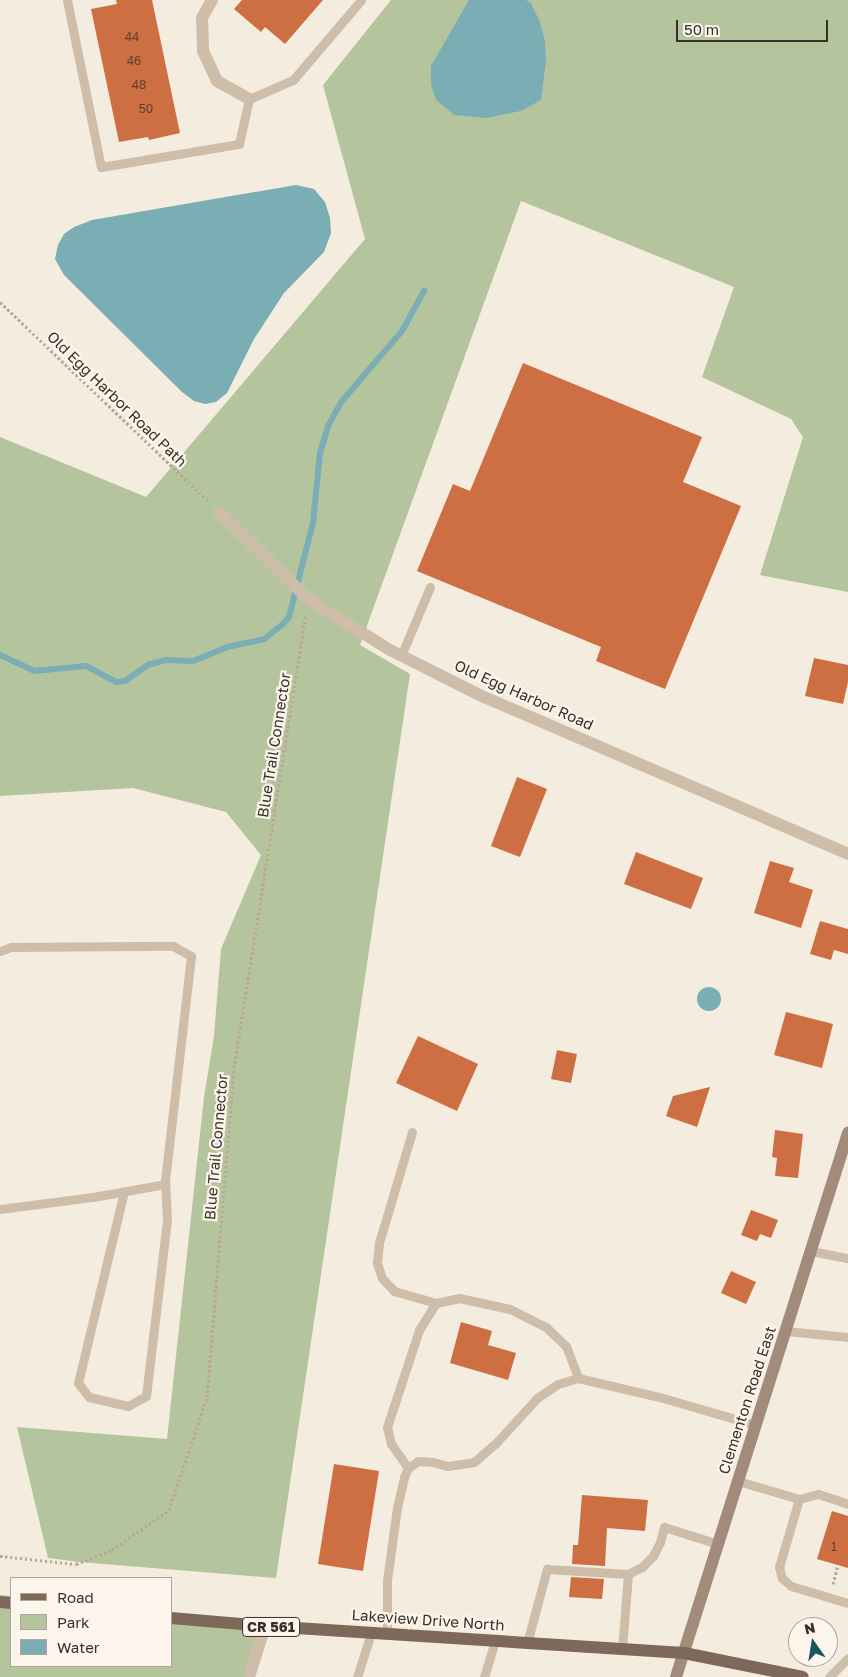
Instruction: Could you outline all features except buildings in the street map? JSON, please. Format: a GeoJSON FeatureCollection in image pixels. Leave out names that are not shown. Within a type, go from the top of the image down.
{"type":"FeatureCollection","features":[{"type":"Feature","properties":{"kind":"main road","name":"Clementon Road East"},"geometry":{"type":"LineString","coordinates":[[676,1677],[848,1133]]}},
{"type":"Feature","properties":{"kind":"main road","name":"Lakeview Drive North"},"geometry":{"type":"LineString","coordinates":[[172,1618],[265,1626],[684,1653]]}},
{"type":"Feature","properties":{"kind":"main road","name":"CR 561"},"geometry":{"type":"LineString","coordinates":[[684,1653],[803,1677]]}},
{"type":"Feature","properties":{"kind":"street"},"geometry":{"type":"LineString","coordinates":[[212,0],[202,18],[203,51],[217,81],[249,100]]}},
{"type":"Feature","properties":{"kind":"street","name":"Old Egg Harbor Road"},"geometry":{"type":"LineString","coordinates":[[219,512],[308,599],[401,656],[484,697],[848,854]]}},
{"type":"Feature","properties":{"kind":"street"},"geometry":{"type":"LineString","coordinates":[[249,1677],[265,1626]]}},
{"type":"Feature","properties":{"kind":"lane"},"geometry":{"type":"LineString","coordinates":[[67,0],[100,167],[239,144],[249,100],[293,80],[361,0]]}},
{"type":"Feature","properties":{"kind":"lane"},"geometry":{"type":"LineString","coordinates":[[401,656],[430,587]]}},
{"type":"Feature","properties":{"kind":"lane"},"geometry":{"type":"LineString","coordinates":[[0,951],[11,946],[173,946],[191,956],[165,1184],[167,1220],[146,1396],[128,1406],[89,1397],[78,1383],[124,1191]]}},
{"type":"Feature","properties":{"kind":"lane"},"geometry":{"type":"LineString","coordinates":[[412,1132],[379,1243],[377,1263],[382,1278],[394,1291],[436,1303],[459,1298],[510,1309],[546,1327],[566,1346],[578,1378]]}},
{"type":"Feature","properties":{"kind":"lane"},"geometry":{"type":"LineString","coordinates":[[0,1209],[165,1184]]}},
{"type":"Feature","properties":{"kind":"lane"},"geometry":{"type":"LineString","coordinates":[[811,1252],[848,1258]]}},
{"type":"Feature","properties":{"kind":"lane"},"geometry":{"type":"LineString","coordinates":[[408,1468],[391,1444],[387,1427],[419,1330],[436,1303]]}},
{"type":"Feature","properties":{"kind":"lane"},"geometry":{"type":"LineString","coordinates":[[786,1331],[848,1337]]}},
{"type":"Feature","properties":{"kind":"lane"},"geometry":{"type":"LineString","coordinates":[[387,1634],[387,1580],[397,1508],[408,1468],[418,1461],[433,1462],[447,1466],[474,1462],[495,1444],[537,1398],[558,1384],[578,1378],[672,1400],[756,1425]]}},
{"type":"Feature","properties":{"kind":"lane"},"geometry":{"type":"LineString","coordinates":[[738,1481],[799,1499],[818,1494],[848,1504]]}},
{"type":"Feature","properties":{"kind":"lane"},"geometry":{"type":"LineString","coordinates":[[799,1499],[779,1567],[782,1578],[791,1586],[848,1603]]}},
{"type":"Feature","properties":{"kind":"lane"},"geometry":{"type":"LineString","coordinates":[[527,1643],[547,1569],[628,1574],[642,1567],[653,1556],[660,1542],[664,1527],[718,1544]]}},
{"type":"Feature","properties":{"kind":"lane"},"geometry":{"type":"LineString","coordinates":[[622,1649],[628,1574]]}},
{"type":"Feature","properties":{"kind":"lane"},"geometry":{"type":"LineString","coordinates":[[357,1677],[371,1633]]}},
{"type":"Feature","properties":{"kind":"lane"},"geometry":{"type":"LineString","coordinates":[[484,1677],[495,1641]]}},
{"type":"Feature","properties":{"kind":"lane"},"geometry":{"type":"LineString","coordinates":[[829,1677],[848,1658]]}},
{"type":"Feature","properties":{"kind":"path","name":"Old Egg Harbor Road Path"},"geometry":{"type":"LineString","coordinates":[[0,302],[219,512]]}},
{"type":"Feature","properties":{"kind":"path","name":"Blue Trail Connector"},"geometry":{"type":"LineString","coordinates":[[0,1556],[76,1564],[112,1550],[169,1510],[207,1397],[234,1068],[308,599]]}},
{"type":"Feature","properties":{"kind":"path"},"geometry":{"type":"LineString","coordinates":[[828,1597],[838,1565]]}},
{"type":"Feature","properties":{"kind":"green space"},"geometry":{"type":"Polygon","coordinates":[[[391,0],[848,0],[848,592],[760,575],[803,437],[791,419],[702,377],[734,287],[521,201],[360,645],[410,674],[276,1578],[48,1558],[17,1427],[167,1439],[204,1097],[214,1036],[221,949],[261,855],[226,812],[133,788],[0,796],[0,437],[146,497],[365,239],[323,85],[391,0]]]}},
{"type":"Feature","properties":{"kind":"green space"},"geometry":{"type":"Polygon","coordinates":[[[0,1595],[10,1596],[10,1667],[172,1667],[172,1615],[265,1626],[244,1677],[0,1677],[0,1595]]]}},
{"type":"Feature","properties":{"kind":"water"},"geometry":{"type":"Polygon","coordinates":[[[469,0],[526,0],[531,3],[540,22],[545,41],[546,61],[541,100],[521,111],[486,118],[454,115],[436,100],[431,85],[431,66],[469,0]]]}},
{"type":"Feature","properties":{"kind":"water"},"geometry":{"type":"Polygon","coordinates":[[[296,185],[314,189],[325,202],[330,218],[331,233],[324,252],[284,293],[254,339],[227,393],[216,402],[205,404],[194,401],[182,392],[64,275],[55,259],[58,245],[64,234],[74,227],[92,220],[296,185]]]}},
{"type":"Feature","properties":{"kind":"water"},"geometry":{"type":"Polygon","coordinates":[[[709,987],[718,990],[721,999],[718,1008],[709,1011],[700,1008],[697,999],[700,990],[709,987]]]}},
{"type":"Feature","properties":{"kind":"waterway"},"geometry":{"type":"LineString","coordinates":[[0,655],[34,671],[86,666],[116,682],[125,681],[148,665],[166,660],[193,661],[227,647],[264,639],[283,624],[289,617],[313,523],[320,453],[328,426],[342,401],[402,331],[424,291]]}}]}
